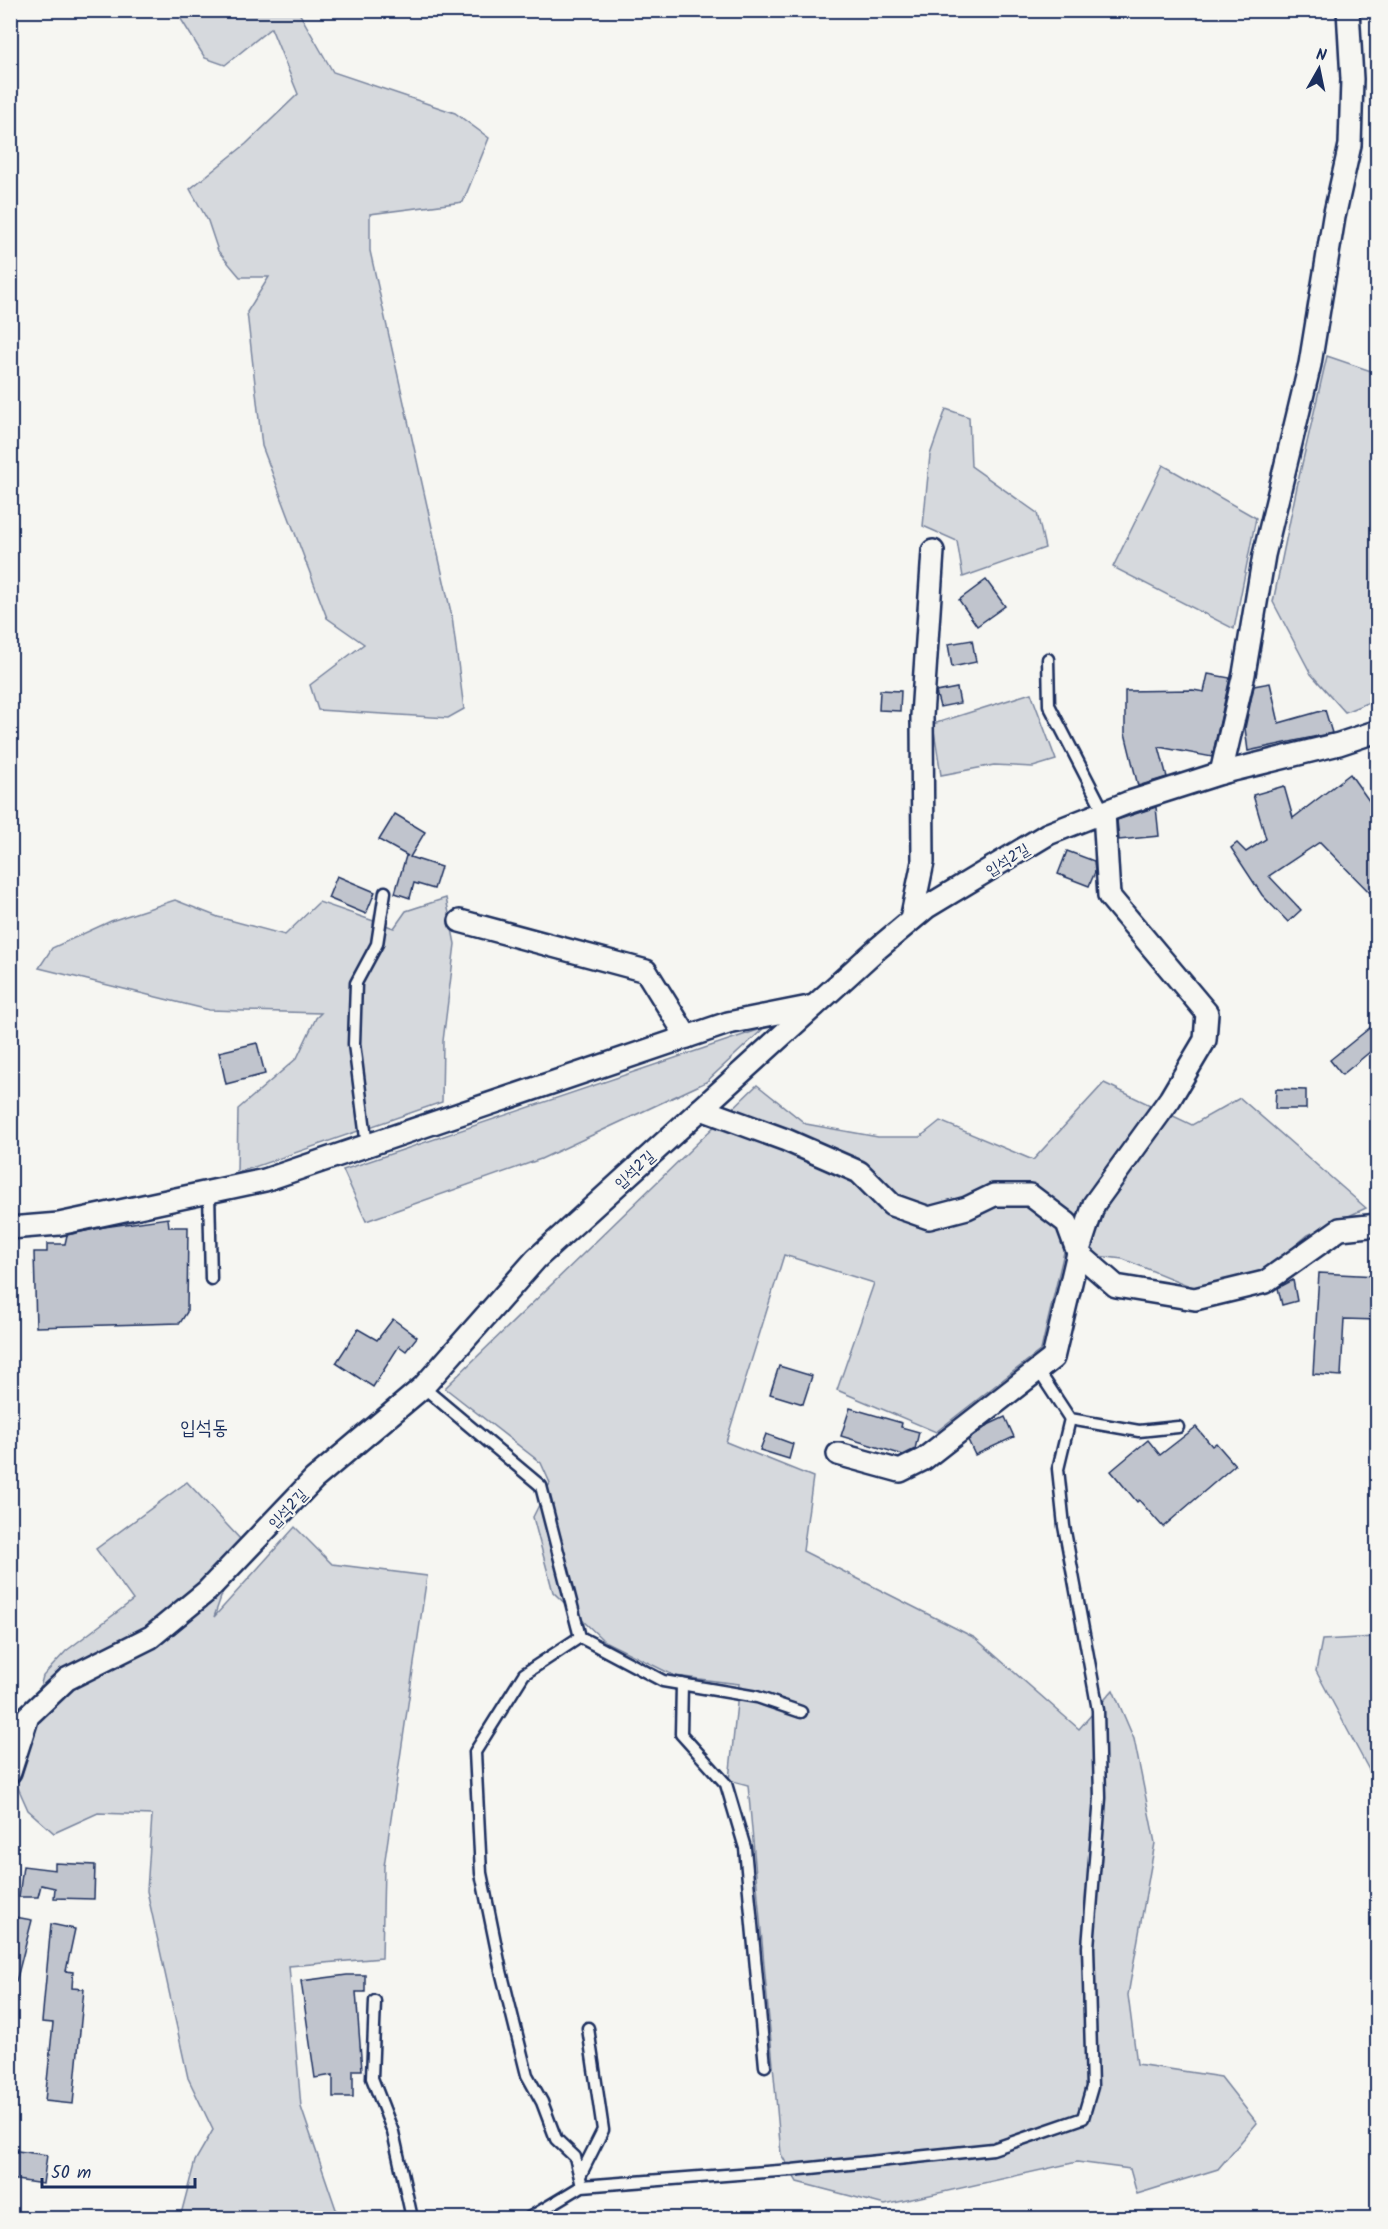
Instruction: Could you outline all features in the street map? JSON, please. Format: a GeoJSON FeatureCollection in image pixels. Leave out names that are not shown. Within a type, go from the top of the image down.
{"type":"FeatureCollection","features":[{"type":"Feature","properties":{"kind":"street"},"geometry":{"type":"LineString","coordinates":[[1221,773],[1244,674],[1264,555],[1310,364],[1334,217],[1350,145],[1352,79],[1348,10]]}},
{"type":"Feature","properties":{"kind":"street"},"geometry":{"type":"LineString","coordinates":[[911,920],[923,862],[922,716],[933,551]]}},
{"type":"Feature","properties":{"kind":"street","name":"입석2길"},"geometry":{"type":"LineString","coordinates":[[10,1772],[28,1716],[67,1679],[151,1637],[207,1591],[314,1479],[423,1387],[536,1259],[927,906],[1048,834],[1104,812],[1221,773],[1339,744],[1377,731]]}},
{"type":"Feature","properties":{"kind":"street"},"geometry":{"type":"LineString","coordinates":[[838,1454],[900,1471],[924,1458],[1053,1358],[1078,1253],[1094,1204],[1170,1099],[1205,1041],[1207,1013],[1109,897],[1104,812]]}},
{"type":"Feature","properties":{"kind":"street"},"geometry":{"type":"LineString","coordinates":[[460,921],[646,971],[687,1037]]}},
{"type":"Feature","properties":{"kind":"street"},"geometry":{"type":"LineString","coordinates":[[10,1228],[59,1224],[265,1180],[728,1023],[815,1005]]}},
{"type":"Feature","properties":{"kind":"street"},"geometry":{"type":"LineString","coordinates":[[701,1109],[786,1140],[860,1172],[892,1205],[929,1218],[967,1208],[994,1195],[1030,1196],[1067,1223],[1078,1253],[1116,1286],[1195,1299],[1265,1282],[1340,1229],[1377,1225]]}},
{"type":"Feature","properties":{"kind":"lane"},"geometry":{"type":"LineString","coordinates":[[1048,659],[1048,705],[1104,812]]}},
{"type":"Feature","properties":{"kind":"lane"},"geometry":{"type":"LineString","coordinates":[[367,1146],[354,1044],[356,983],[376,944],[385,892]]}},
{"type":"Feature","properties":{"kind":"lane"},"geometry":{"type":"LineString","coordinates":[[209,1192],[211,1279]]}},
{"type":"Feature","properties":{"kind":"lane"},"geometry":{"type":"LineString","coordinates":[[581,2181],[792,2170],[993,2149],[1083,2118],[1092,2087],[1088,1947],[1100,1787],[1098,1710],[1064,1526],[1058,1469],[1070,1419],[1038,1370]]}},
{"type":"Feature","properties":{"kind":"lane"},"geometry":{"type":"LineString","coordinates":[[423,1387],[541,1486],[580,1637],[663,1681],[757,1697],[801,1712]]}},
{"type":"Feature","properties":{"kind":"lane"},"geometry":{"type":"LineString","coordinates":[[1070,1419],[1139,1431],[1178,1427]]}},
{"type":"Feature","properties":{"kind":"lane"},"geometry":{"type":"LineString","coordinates":[[580,1637],[524,1674],[475,1752],[481,1873],[506,1994],[527,2075],[542,2102],[556,2139],[575,2157],[581,2181]]}},
{"type":"Feature","properties":{"kind":"lane"},"geometry":{"type":"LineString","coordinates":[[682,1684],[681,1734],[726,1784],[746,1848],[765,2066]]}},
{"type":"Feature","properties":{"kind":"lane"},"geometry":{"type":"LineString","coordinates":[[375,2001],[372,2078],[393,2132],[412,2218]]}},
{"type":"Feature","properties":{"kind":"lane"},"geometry":{"type":"LineString","coordinates":[[529,2218],[581,2181],[603,2130],[588,2028]]}},
{"type":"Feature","properties":{"kind":"shaded area"},"geometry":{"type":"Polygon","coordinates":[[[176,11],[298,11],[333,72],[455,113],[489,138],[463,202],[370,214],[370,251],[452,617],[464,709],[448,718],[318,710],[310,685],[364,644],[327,618],[262,446],[247,312],[269,277],[240,277],[218,251],[208,221],[190,189],[246,144],[298,94],[271,28],[225,65],[205,58],[176,11]]]}},
{"type":"Feature","properties":{"kind":"shaded area"},"geometry":{"type":"Polygon","coordinates":[[[1327,356],[1377,373],[1377,699],[1345,712],[1311,674],[1273,602],[1327,356]]]}},
{"type":"Feature","properties":{"kind":"shaded area"},"geometry":{"type":"Polygon","coordinates":[[[946,409],[969,417],[971,466],[1037,513],[1045,548],[963,577],[957,541],[923,526],[930,455],[946,409]]]}},
{"type":"Feature","properties":{"kind":"shaded area"},"geometry":{"type":"Polygon","coordinates":[[[1163,465],[1256,518],[1234,629],[1113,567],[1163,465]]]}},
{"type":"Feature","properties":{"kind":"shaded area"},"geometry":{"type":"Polygon","coordinates":[[[1031,693],[1056,760],[1033,767],[994,765],[941,775],[933,724],[1031,693]]]}},
{"type":"Feature","properties":{"kind":"shaded area"},"geometry":{"type":"Polygon","coordinates":[[[446,898],[455,944],[443,1041],[442,1102],[237,1173],[238,1109],[297,1058],[316,1018],[321,1013],[209,1010],[39,968],[52,948],[111,921],[175,900],[218,917],[285,935],[319,902],[394,928],[406,911],[446,898]]]}},
{"type":"Feature","properties":{"kind":"shaded area"},"geometry":{"type":"Polygon","coordinates":[[[764,1028],[706,1082],[541,1159],[366,1221],[343,1170],[764,1028]]]}},
{"type":"Feature","properties":{"kind":"shaded area"},"geometry":{"type":"Polygon","coordinates":[[[1104,1083],[1192,1125],[1240,1098],[1366,1208],[1308,1235],[1256,1278],[1197,1289],[1123,1259],[1064,1252],[1041,1350],[936,1432],[837,1390],[874,1283],[784,1255],[726,1442],[813,1477],[803,1551],[975,1638],[1079,1729],[1113,1690],[1134,1739],[1155,1843],[1128,1995],[1137,2064],[1221,2077],[1257,2123],[1218,2169],[1137,2194],[1130,2169],[1077,2162],[885,2205],[797,2182],[781,2154],[748,1785],[729,1780],[739,1684],[675,1676],[604,1641],[553,1592],[533,1517],[550,1483],[541,1463],[445,1388],[757,1085],[806,1124],[878,1137],[920,1137],[940,1121],[1033,1160],[1104,1083]]]}},
{"type":"Feature","properties":{"kind":"shaded area"},"geometry":{"type":"Polygon","coordinates":[[[187,1482],[241,1540],[214,1617],[295,1527],[332,1564],[427,1576],[384,1866],[382,1958],[289,1966],[301,2107],[339,2218],[180,2218],[195,2161],[213,2130],[188,2078],[147,1891],[152,1815],[98,1813],[54,1833],[28,1810],[15,1781],[43,1676],[66,1651],[133,1600],[96,1549],[187,1482]]]}},
{"type":"Feature","properties":{"kind":"shaded area"},"geometry":{"type":"Polygon","coordinates":[[[1378,1638],[1377,1785],[1316,1671],[1322,1640],[1378,1638]]]}},
{"type":"Feature","properties":{"kind":"building"},"geometry":{"type":"Polygon","coordinates":[[[986,580],[1005,606],[977,626],[959,600],[986,580]]]}},
{"type":"Feature","properties":{"kind":"building"},"geometry":{"type":"Polygon","coordinates":[[[972,640],[976,662],[952,667],[948,644],[972,640]]]}},
{"type":"Feature","properties":{"kind":"building"},"geometry":{"type":"Polygon","coordinates":[[[1208,674],[1230,678],[1212,757],[1159,747],[1167,777],[1138,786],[1125,733],[1125,691],[1193,690],[1204,692],[1208,674]]]}},
{"type":"Feature","properties":{"kind":"building"},"geometry":{"type":"Polygon","coordinates":[[[1270,683],[1279,723],[1325,710],[1332,733],[1248,751],[1245,728],[1254,686],[1270,683]]]}},
{"type":"Feature","properties":{"kind":"building"},"geometry":{"type":"Polygon","coordinates":[[[957,688],[960,703],[940,707],[936,692],[957,688]]]}},
{"type":"Feature","properties":{"kind":"building"},"geometry":{"type":"Polygon","coordinates":[[[880,690],[901,691],[900,711],[879,710],[880,690]]]}},
{"type":"Feature","properties":{"kind":"building"},"geometry":{"type":"Polygon","coordinates":[[[1350,774],[1377,812],[1377,900],[1320,842],[1269,876],[1301,910],[1288,922],[1262,895],[1231,848],[1237,843],[1246,852],[1266,839],[1253,795],[1284,786],[1293,818],[1350,774]]]}},
{"type":"Feature","properties":{"kind":"building"},"geometry":{"type":"Polygon","coordinates":[[[1156,807],[1159,836],[1119,840],[1117,820],[1156,807]]]}},
{"type":"Feature","properties":{"kind":"building"},"geometry":{"type":"Polygon","coordinates":[[[395,814],[425,832],[410,857],[441,867],[434,889],[414,883],[410,898],[395,893],[406,856],[408,856],[379,840],[395,814]]]}},
{"type":"Feature","properties":{"kind":"building"},"geometry":{"type":"Polygon","coordinates":[[[1067,851],[1094,861],[1095,872],[1089,886],[1058,874],[1067,851]]]}},
{"type":"Feature","properties":{"kind":"building"},"geometry":{"type":"Polygon","coordinates":[[[337,876],[375,892],[366,914],[328,898],[337,876]]]}},
{"type":"Feature","properties":{"kind":"building"},"geometry":{"type":"Polygon","coordinates":[[[1377,1022],[1377,1046],[1342,1075],[1330,1060],[1377,1022]]]}},
{"type":"Feature","properties":{"kind":"building"},"geometry":{"type":"Polygon","coordinates":[[[257,1043],[265,1074],[226,1084],[219,1052],[257,1043]]]}},
{"type":"Feature","properties":{"kind":"building"},"geometry":{"type":"Polygon","coordinates":[[[1276,1089],[1306,1090],[1306,1109],[1275,1109],[1276,1089]]]}},
{"type":"Feature","properties":{"kind":"building"},"geometry":{"type":"Polygon","coordinates":[[[168,1218],[169,1227],[188,1227],[187,1312],[180,1323],[36,1327],[34,1252],[47,1252],[47,1244],[65,1244],[67,1235],[168,1218]]]}},
{"type":"Feature","properties":{"kind":"building"},"geometry":{"type":"Polygon","coordinates":[[[1319,1273],[1377,1276],[1377,1320],[1344,1319],[1341,1376],[1313,1374],[1319,1273]]]}},
{"type":"Feature","properties":{"kind":"building"},"geometry":{"type":"Polygon","coordinates":[[[1293,1280],[1297,1301],[1282,1305],[1278,1288],[1293,1280]]]}},
{"type":"Feature","properties":{"kind":"building"},"geometry":{"type":"Polygon","coordinates":[[[393,1319],[417,1337],[406,1351],[399,1346],[373,1387],[336,1363],[358,1329],[377,1340],[393,1319]]]}},
{"type":"Feature","properties":{"kind":"building"},"geometry":{"type":"Polygon","coordinates":[[[779,1366],[812,1376],[803,1404],[770,1394],[779,1366]]]}},
{"type":"Feature","properties":{"kind":"building"},"geometry":{"type":"Polygon","coordinates":[[[850,1408],[902,1423],[901,1427],[919,1432],[915,1449],[903,1455],[841,1436],[850,1408]]]}},
{"type":"Feature","properties":{"kind":"building"},"geometry":{"type":"Polygon","coordinates":[[[1005,1417],[1014,1437],[975,1455],[968,1440],[990,1424],[1005,1417]]]}},
{"type":"Feature","properties":{"kind":"building"},"geometry":{"type":"Polygon","coordinates":[[[1196,1427],[1212,1446],[1216,1443],[1235,1465],[1163,1527],[1139,1500],[1137,1502],[1111,1471],[1148,1440],[1160,1455],[1196,1427]]]}},
{"type":"Feature","properties":{"kind":"building"},"geometry":{"type":"Polygon","coordinates":[[[766,1434],[793,1444],[789,1459],[760,1450],[766,1434]]]}},
{"type":"Feature","properties":{"kind":"building"},"geometry":{"type":"Polygon","coordinates":[[[55,1863],[95,1865],[94,1899],[54,1898],[55,1888],[41,1885],[38,1897],[19,1897],[23,1866],[55,1870],[55,1863]]]}},
{"type":"Feature","properties":{"kind":"building"},"geometry":{"type":"Polygon","coordinates":[[[10,1916],[32,1920],[16,1982],[10,1982],[10,1916]]]}},
{"type":"Feature","properties":{"kind":"building"},"geometry":{"type":"Polygon","coordinates":[[[51,1924],[75,1929],[66,1971],[73,1972],[72,1988],[84,1989],[73,2104],[45,2101],[53,2023],[42,2022],[51,1924]]]}},
{"type":"Feature","properties":{"kind":"building"},"geometry":{"type":"Polygon","coordinates":[[[365,1975],[365,1992],[356,1992],[362,2070],[353,2070],[353,2097],[333,2097],[333,2075],[315,2078],[301,1981],[365,1975]]]}},
{"type":"Feature","properties":{"kind":"building"},"geometry":{"type":"Polygon","coordinates":[[[10,2150],[47,2155],[43,2184],[10,2179],[10,2150]]]}},
{"type":"Feature","properties":{"kind":"district","name":"입석동"},"geometry":{"type":"Point","coordinates":[204,1427]}}]}
